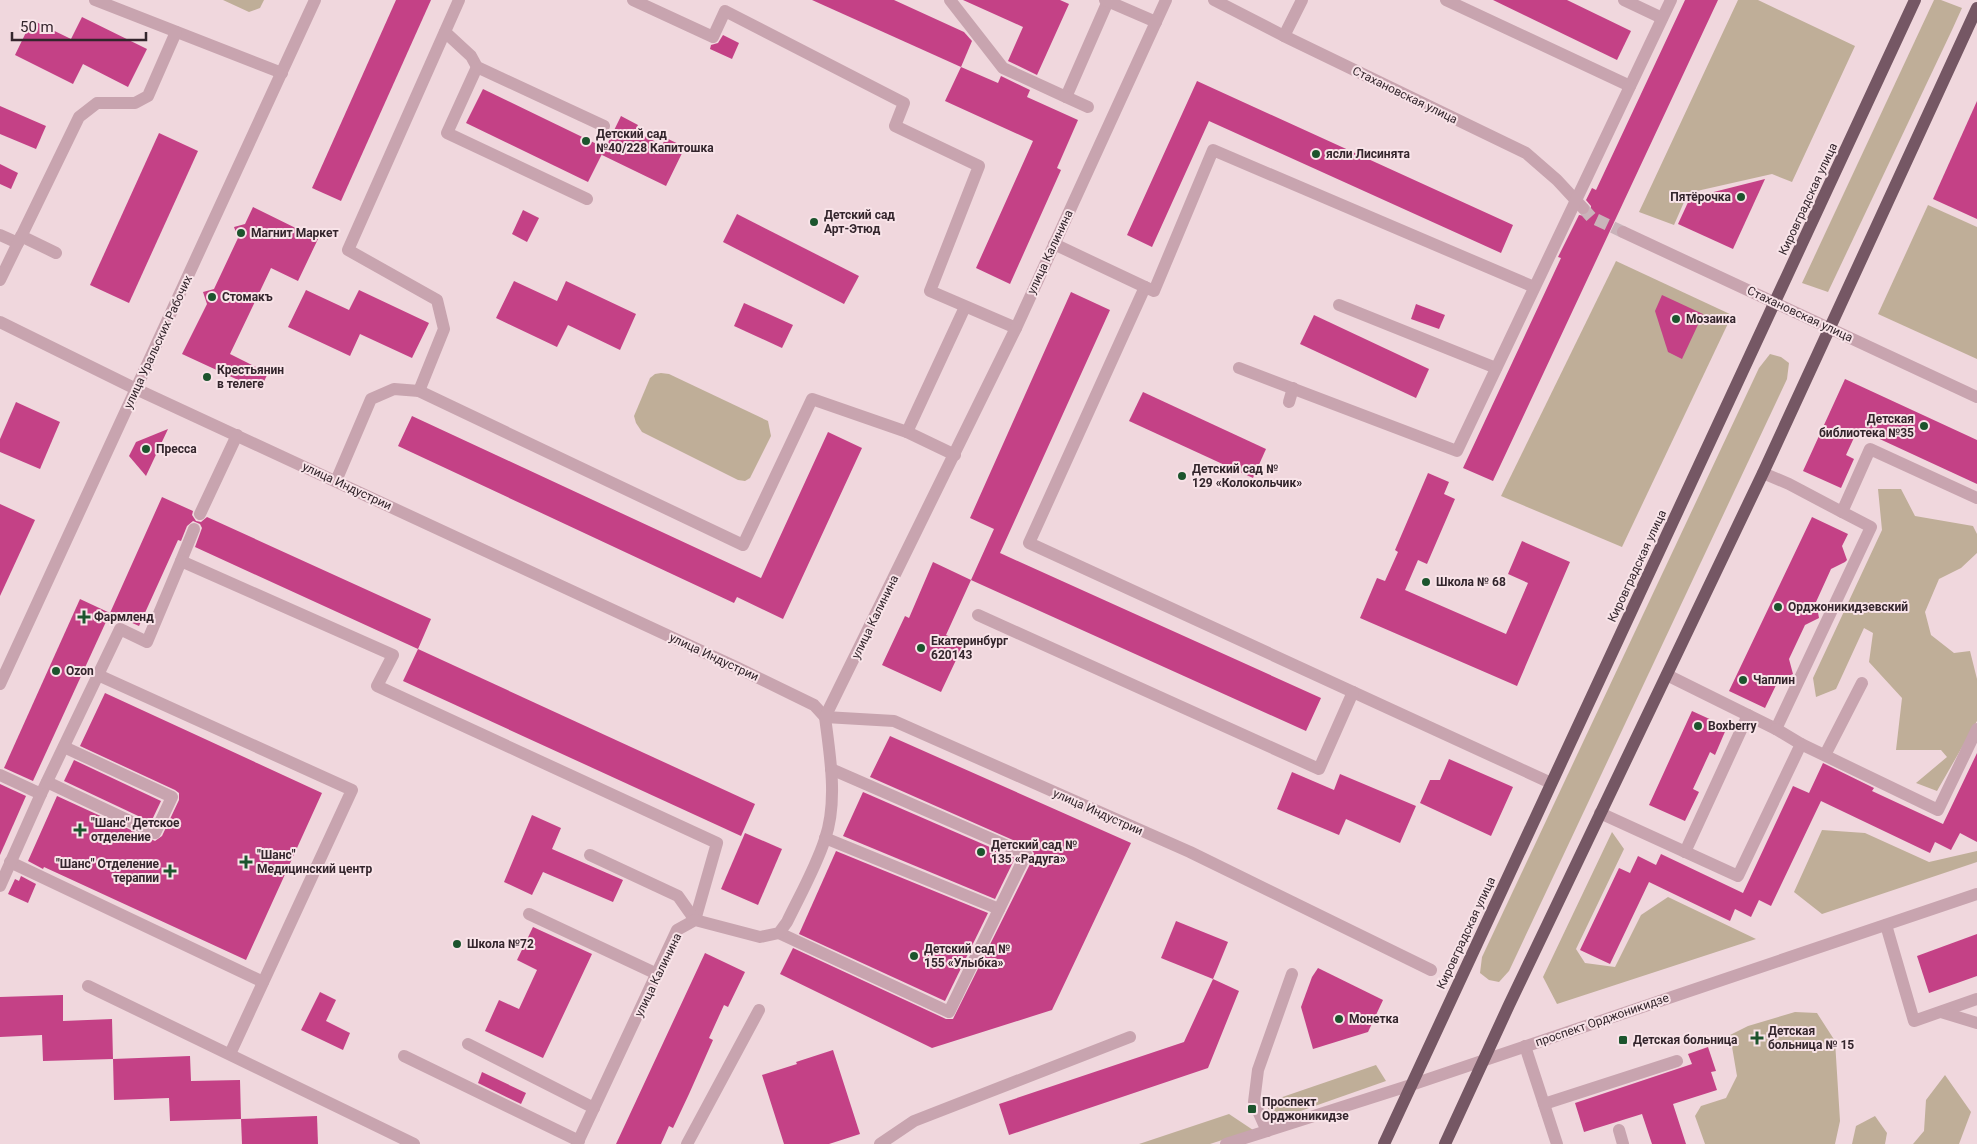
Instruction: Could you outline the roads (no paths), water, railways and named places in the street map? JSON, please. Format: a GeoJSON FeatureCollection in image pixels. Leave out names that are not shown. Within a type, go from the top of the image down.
{"type":"FeatureCollection","features":[{"type":"Feature","properties":{"kind":"main road","name":"Кировградская улица"},"geometry":{"type":"LineString","coordinates":[[1384,1144],[1916,0]]}},
{"type":"Feature","properties":{"kind":"main road"},"geometry":{"type":"LineString","coordinates":[[1445,1144],[1600,813],[1763,473],[1977,8]]}},
{"type":"Feature","properties":{"kind":"street"},"geometry":{"type":"LineString","coordinates":[[95,0],[282,73]]}},
{"type":"Feature","properties":{"kind":"street","name":"улица Уральских Рабочих"},"geometry":{"type":"LineString","coordinates":[[0,684],[315,0]]}},
{"type":"Feature","properties":{"kind":"street"},"geometry":{"type":"LineString","coordinates":[[419,391],[444,329],[438,300],[348,250],[459,0]]}},
{"type":"Feature","properties":{"kind":"street"},"geometry":{"type":"LineString","coordinates":[[633,0],[713,37],[725,10],[904,103],[894,126],[980,166],[930,291],[1016,328]]}},
{"type":"Feature","properties":{"kind":"street"},"geometry":{"type":"LineString","coordinates":[[950,0],[1003,68],[1088,107]]}},
{"type":"Feature","properties":{"kind":"street","name":"улица Калинина"},"geometry":{"type":"LineString","coordinates":[[825,717],[1016,328],[1166,0]]}},
{"type":"Feature","properties":{"kind":"street","name":"Стахановская улица"},"geometry":{"type":"LineString","coordinates":[[1214,0],[1284,36],[1526,153],[1557,180],[1579,204]]}},
{"type":"Feature","properties":{"kind":"street"},"geometry":{"type":"LineString","coordinates":[[1284,36],[1302,0]]}},
{"type":"Feature","properties":{"kind":"street"},"geometry":{"type":"LineString","coordinates":[[1446,0],[1630,86]]}},
{"type":"Feature","properties":{"kind":"street"},"geometry":{"type":"LineString","coordinates":[[1624,0],[1662,18]]}},
{"type":"Feature","properties":{"kind":"street"},"geometry":{"type":"LineString","coordinates":[[1239,368],[1456,450],[1534,287],[1579,204],[1630,86],[1671,0]]}},
{"type":"Feature","properties":{"kind":"street"},"geometry":{"type":"LineString","coordinates":[[1066,97],[1106,1],[1156,22]]}},
{"type":"Feature","properties":{"kind":"street"},"geometry":{"type":"LineString","coordinates":[[0,280],[79,117],[97,103],[135,103],[148,96],[176,32]]}},
{"type":"Feature","properties":{"kind":"street"},"geometry":{"type":"LineString","coordinates":[[445,32],[471,56],[477,67],[604,126]]}},
{"type":"Feature","properties":{"kind":"street"},"geometry":{"type":"LineString","coordinates":[[477,67],[448,133],[587,199]]}},
{"type":"Feature","properties":{"kind":"street"},"geometry":{"type":"LineString","coordinates":[[1054,244],[1154,291],[1213,150],[1534,287]]}},
{"type":"Feature","properties":{"kind":"street","name":"Стахановская улица"},"geometry":{"type":"LineString","coordinates":[[1623,232],[1977,397]]}},
{"type":"Feature","properties":{"kind":"street"},"geometry":{"type":"LineString","coordinates":[[0,235],[56,253]]}},
{"type":"Feature","properties":{"kind":"street"},"geometry":{"type":"LineString","coordinates":[[1145,287],[1029,543],[1551,784]]}},
{"type":"Feature","properties":{"kind":"street"},"geometry":{"type":"LineString","coordinates":[[1339,305],[1496,368]]}},
{"type":"Feature","properties":{"kind":"street"},"geometry":{"type":"LineString","coordinates":[[907,432],[965,307]]}},
{"type":"Feature","properties":{"kind":"street","name":"улица Индустрии"},"geometry":{"type":"LineString","coordinates":[[0,322],[136,389],[806,700],[814,705],[825,717],[894,721],[1190,852],[1432,970]]}},
{"type":"Feature","properties":{"kind":"street"},"geometry":{"type":"LineString","coordinates":[[1289,402],[1293,388]]}},
{"type":"Feature","properties":{"kind":"street"},"geometry":{"type":"LineString","coordinates":[[336,481],[371,398],[394,389],[419,391],[743,545],[812,399],[907,432],[955,455]]}},
{"type":"Feature","properties":{"kind":"street"},"geometry":{"type":"LineString","coordinates":[[200,514],[237,435]]}},
{"type":"Feature","properties":{"kind":"street"},"geometry":{"type":"LineString","coordinates":[[1842,512],[1870,449],[1977,498]]}},
{"type":"Feature","properties":{"kind":"street"},"geometry":{"type":"LineString","coordinates":[[1763,473],[1871,527],[1776,729]]}},
{"type":"Feature","properties":{"kind":"street"},"geometry":{"type":"LineString","coordinates":[[0,886],[44,788],[120,629],[148,642],[194,529]]}},
{"type":"Feature","properties":{"kind":"street"},"geometry":{"type":"LineString","coordinates":[[181,561],[393,655],[377,686],[717,843],[696,920]]}},
{"type":"Feature","properties":{"kind":"street"},"geometry":{"type":"LineString","coordinates":[[978,615],[1319,769],[1352,692]]}},
{"type":"Feature","properties":{"kind":"street"},"geometry":{"type":"LineString","coordinates":[[98,675],[352,790],[230,1054]]}},
{"type":"Feature","properties":{"kind":"street"},"geometry":{"type":"LineString","coordinates":[[1667,675],[1776,729],[1801,744],[1938,810],[1977,729]]}},
{"type":"Feature","properties":{"kind":"street"},"geometry":{"type":"LineString","coordinates":[[1825,755],[1862,683]]}},
{"type":"Feature","properties":{"kind":"street"},"geometry":{"type":"LineString","coordinates":[[1685,852],[1748,715]]}},
{"type":"Feature","properties":{"kind":"street"},"geometry":{"type":"LineString","coordinates":[[779,933],[787,922],[826,838],[831,805],[831,769],[825,717]]}},
{"type":"Feature","properties":{"kind":"street"},"geometry":{"type":"LineString","coordinates":[[1600,813],[1738,876],[1801,744]]}},
{"type":"Feature","properties":{"kind":"street"},"geometry":{"type":"LineString","coordinates":[[0,775],[44,788],[155,833],[172,797],[64,747]]}},
{"type":"Feature","properties":{"kind":"street"},"geometry":{"type":"LineString","coordinates":[[590,855],[678,896],[696,920],[760,937],[779,933],[948,1012],[1026,854],[831,769]]}},
{"type":"Feature","properties":{"kind":"street"},"geometry":{"type":"LineString","coordinates":[[826,838],[999,909]]}},
{"type":"Feature","properties":{"kind":"street"},"geometry":{"type":"LineString","coordinates":[[10,862],[263,982]]}},
{"type":"Feature","properties":{"kind":"street","name":"проспект Орджоникидзе"},"geometry":{"type":"LineString","coordinates":[[1226,1144],[1411,1085],[1977,894]]}},
{"type":"Feature","properties":{"kind":"street"},"geometry":{"type":"LineString","coordinates":[[528,914],[657,974]]}},
{"type":"Feature","properties":{"kind":"street","name":"улица Калинина"},"geometry":{"type":"LineString","coordinates":[[578,1142],[677,930],[696,920]]}},
{"type":"Feature","properties":{"kind":"street"},"geometry":{"type":"LineString","coordinates":[[1886,924],[1914,1020],[1977,999]]}},
{"type":"Feature","properties":{"kind":"street"},"geometry":{"type":"LineString","coordinates":[[1267,1131],[1254,1102],[1258,1070],[1292,974]]}},
{"type":"Feature","properties":{"kind":"street"},"geometry":{"type":"LineString","coordinates":[[88,986],[414,1144]]}},
{"type":"Feature","properties":{"kind":"street"},"geometry":{"type":"LineString","coordinates":[[687,1144],[759,1010]]}},
{"type":"Feature","properties":{"kind":"street"},"geometry":{"type":"LineString","coordinates":[[1941,1012],[1977,1023]]}},
{"type":"Feature","properties":{"kind":"street"},"geometry":{"type":"LineString","coordinates":[[880,1144],[914,1121],[1130,1037]]}},
{"type":"Feature","properties":{"kind":"street"},"geometry":{"type":"LineString","coordinates":[[468,1044],[594,1108]]}},
{"type":"Feature","properties":{"kind":"street"},"geometry":{"type":"LineString","coordinates":[[1525,1046],[1557,1144]]}},
{"type":"Feature","properties":{"kind":"street"},"geometry":{"type":"LineString","coordinates":[[404,1056],[578,1142]]}},
{"type":"Feature","properties":{"kind":"street"},"geometry":{"type":"LineString","coordinates":[[1544,1104],[1677,1061]]}},
{"type":"Feature","properties":{"kind":"street"},"geometry":{"type":"LineString","coordinates":[[1619,1130],[1623,1144]]}},
{"type":"Feature","properties":{"kind":"tunnel"},"geometry":{"type":"LineString","coordinates":[[1583,208],[1591,217],[1623,232]]}},
{"type":"Feature","properties":{"kind":"place","name":"Детский сад №40/228 Капитошка"},"geometry":{"type":"Point","coordinates":[586,141]}},
{"type":"Feature","properties":{"kind":"place","name":"ясли Лисинята"},"geometry":{"type":"Point","coordinates":[1316,154]}},
{"type":"Feature","properties":{"kind":"place","name":"Пятёрочка"},"geometry":{"type":"Point","coordinates":[1741,197]}},
{"type":"Feature","properties":{"kind":"place","name":"Детский сад Арт-Этюд"},"geometry":{"type":"Point","coordinates":[814,222]}},
{"type":"Feature","properties":{"kind":"place","name":"Магнит Маркет"},"geometry":{"type":"Point","coordinates":[241,233]}},
{"type":"Feature","properties":{"kind":"place","name":"Стомакъ"},"geometry":{"type":"Point","coordinates":[212,297]}},
{"type":"Feature","properties":{"kind":"place","name":"Мозаика"},"geometry":{"type":"Point","coordinates":[1676,319]}},
{"type":"Feature","properties":{"kind":"place","name":"Крестьянин в телеге"},"geometry":{"type":"Point","coordinates":[207,377]}},
{"type":"Feature","properties":{"kind":"place","name":"Детская библиотека №35"},"geometry":{"type":"Point","coordinates":[1924,426]}},
{"type":"Feature","properties":{"kind":"place","name":"Пресса"},"geometry":{"type":"Point","coordinates":[146,449]}},
{"type":"Feature","properties":{"kind":"place","name":"Детский сад № 129 «Колокольчик»"},"geometry":{"type":"Point","coordinates":[1182,476]}},
{"type":"Feature","properties":{"kind":"place","name":"Школа № 68"},"geometry":{"type":"Point","coordinates":[1426,582]}},
{"type":"Feature","properties":{"kind":"place","name":"Орджоникидзевский"},"geometry":{"type":"Point","coordinates":[1778,607]}},
{"type":"Feature","properties":{"kind":"place","name":"Фармленд"},"geometry":{"type":"Point","coordinates":[84,617]}},
{"type":"Feature","properties":{"kind":"place","name":"Екатеринбург 620143"},"geometry":{"type":"Point","coordinates":[921,648]}},
{"type":"Feature","properties":{"kind":"place","name":"Ozon"},"geometry":{"type":"Point","coordinates":[56,671]}},
{"type":"Feature","properties":{"kind":"place","name":"Чаплин"},"geometry":{"type":"Point","coordinates":[1743,680]}},
{"type":"Feature","properties":{"kind":"place","name":"Boxberry"},"geometry":{"type":"Point","coordinates":[1698,726]}},
{"type":"Feature","properties":{"kind":"place","name":"\"Шанс\" Детское отделение"},"geometry":{"type":"Point","coordinates":[80,830]}},
{"type":"Feature","properties":{"kind":"place","name":"Детский сад № 135 «Радуга»"},"geometry":{"type":"Point","coordinates":[981,852]}},
{"type":"Feature","properties":{"kind":"place","name":"\"Шанс\" Медицинский центр"},"geometry":{"type":"Point","coordinates":[246,862]}},
{"type":"Feature","properties":{"kind":"place","name":"\"Шанс\" Отделение терапии"},"geometry":{"type":"Point","coordinates":[170,871]}},
{"type":"Feature","properties":{"kind":"place","name":"Школа №72"},"geometry":{"type":"Point","coordinates":[457,944]}},
{"type":"Feature","properties":{"kind":"place","name":"Детский сад № 155 «Улыбка»"},"geometry":{"type":"Point","coordinates":[914,956]}},
{"type":"Feature","properties":{"kind":"place","name":"Монетка"},"geometry":{"type":"Point","coordinates":[1339,1019]}},
{"type":"Feature","properties":{"kind":"place","name":"Детская больница № 15"},"geometry":{"type":"Point","coordinates":[1757,1038]}},
{"type":"Feature","properties":{"kind":"place","name":"Детская больница"},"geometry":{"type":"Point","coordinates":[1623,1040]}},
{"type":"Feature","properties":{"kind":"place","name":"Проспект Орджоникидзе"},"geometry":{"type":"Point","coordinates":[1252,1109]}}]}
